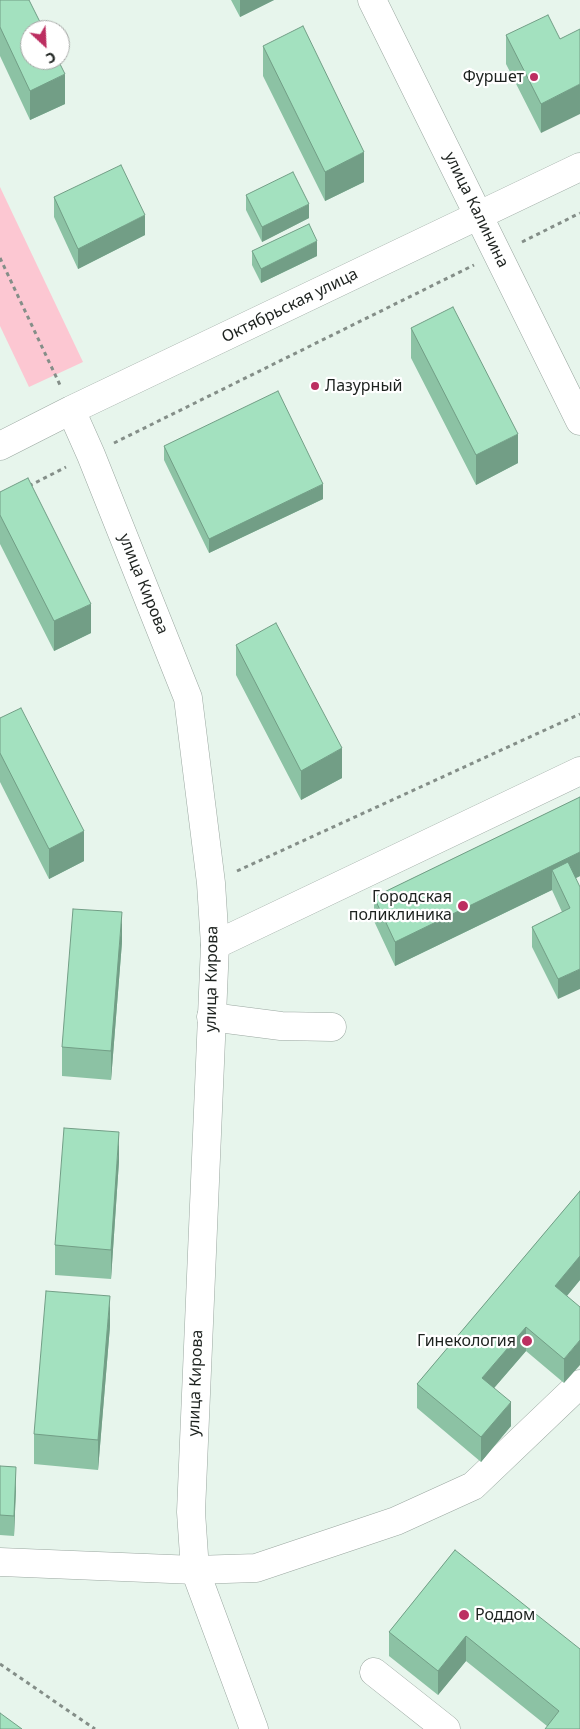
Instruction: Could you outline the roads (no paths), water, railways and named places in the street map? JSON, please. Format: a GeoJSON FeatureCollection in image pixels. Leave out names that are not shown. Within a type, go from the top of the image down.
{"type":"FeatureCollection","features":[{"type":"Feature","properties":{"kind":"main road","name":"улица Калинина"},"geometry":{"type":"LineString","coordinates":[[372,0],[580,421]]}},
{"type":"Feature","properties":{"kind":"main road","name":"Октябрьская улица"},"geometry":{"type":"LineString","coordinates":[[0,446],[71,410],[580,167]]}},
{"type":"Feature","properties":{"kind":"main road","name":"улица Кирова"},"geometry":{"type":"LineString","coordinates":[[71,410],[91,455],[188,698],[211,883],[215,945],[191,1512],[196,1570],[254,1729]]}},
{"type":"Feature","properties":{"kind":"main road"},"geometry":{"type":"LineString","coordinates":[[215,945],[580,771]]}},
{"type":"Feature","properties":{"kind":"main road"},"geometry":{"type":"LineString","coordinates":[[211,1017],[281,1026],[332,1027]]}},
{"type":"Feature","properties":{"kind":"main road"},"geometry":{"type":"LineString","coordinates":[[0,1562],[196,1570],[256,1568],[396,1521],[473,1486],[580,1384]]}},
{"type":"Feature","properties":{"kind":"main road"},"geometry":{"type":"LineString","coordinates":[[374,1672],[446,1729]]}},
{"type":"Feature","properties":{"kind":"place","name":"Фуршет"},"geometry":{"type":"Point","coordinates":[534,77]}},
{"type":"Feature","properties":{"kind":"place","name":"Лазурный"},"geometry":{"type":"Point","coordinates":[315,386]}},
{"type":"Feature","properties":{"kind":"place","name":"Городская поликлиника"},"geometry":{"type":"Point","coordinates":[463,906]}},
{"type":"Feature","properties":{"kind":"place","name":"Гинекология"},"geometry":{"type":"Point","coordinates":[527,1341]}},
{"type":"Feature","properties":{"kind":"place","name":"Роддом"},"geometry":{"type":"Point","coordinates":[464,1615]}}]}
